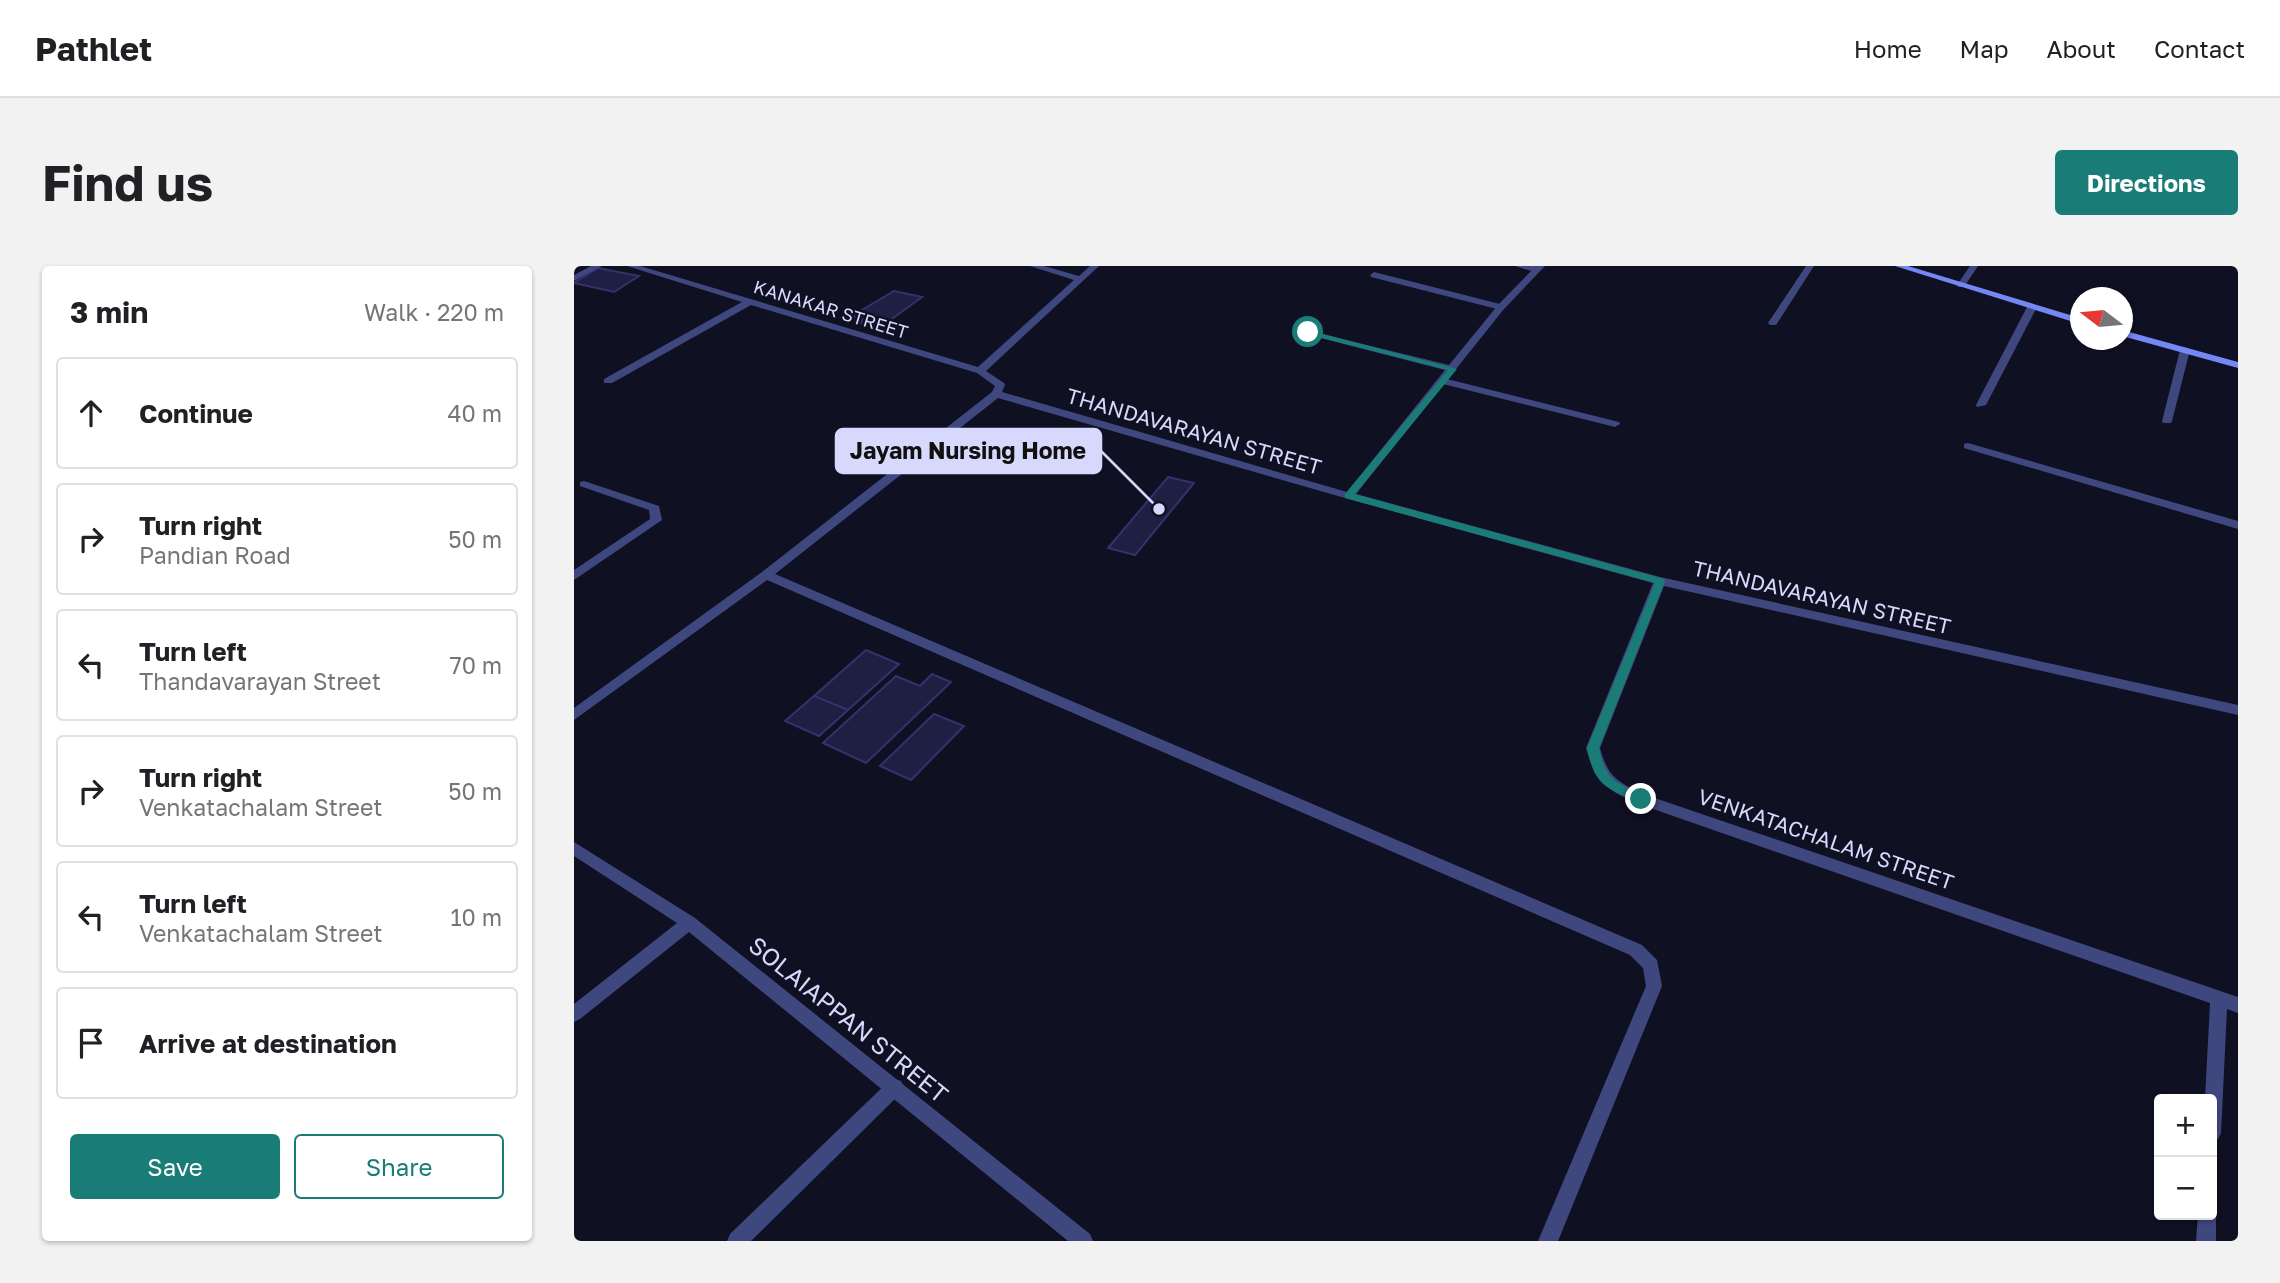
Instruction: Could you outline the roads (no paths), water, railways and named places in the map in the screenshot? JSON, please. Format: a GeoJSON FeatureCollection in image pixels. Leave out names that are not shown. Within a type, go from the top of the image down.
{"type":"FeatureCollection","features":[{"type":"Feature","properties":{"kind":"street"},"geometry":{"type":"LineString","coordinates":[[574,278],[598,266]]}},
{"type":"Feature","properties":{"kind":"street","name":"KANAKAR STREET"},"geometry":{"type":"LineString","coordinates":[[631,266],[980,371]]}},
{"type":"Feature","properties":{"kind":"street"},"geometry":{"type":"LineString","coordinates":[[1034,266],[1081,279]]}},
{"type":"Feature","properties":{"kind":"street"},"geometry":{"type":"LineString","coordinates":[[574,715],[766,575],[996,394],[1000,385],[980,371],[1095,266]]}},
{"type":"Feature","properties":{"kind":"street"},"geometry":{"type":"LineString","coordinates":[[1519,266],[1539,268]]}},
{"type":"Feature","properties":{"kind":"street"},"geometry":{"type":"LineString","coordinates":[[1773,323],[1810,266]]}},
{"type":"Feature","properties":{"kind":"street"},"geometry":{"type":"LineString","coordinates":[[1899,266],[2070,318]]}},
{"type":"Feature","properties":{"kind":"street"},"geometry":{"type":"LineString","coordinates":[[1961,285],[1974,266]]}},
{"type":"Feature","properties":{"kind":"street"},"geometry":{"type":"LineString","coordinates":[[1349,496],[1502,307],[1539,268]]}},
{"type":"Feature","properties":{"kind":"street"},"geometry":{"type":"LineString","coordinates":[[1374,275],[1502,307]]}},
{"type":"Feature","properties":{"kind":"street"},"geometry":{"type":"LineString","coordinates":[[608,381],[751,301]]}},
{"type":"Feature","properties":{"kind":"street"},"geometry":{"type":"LineString","coordinates":[[1981,405],[2032,307]]}},
{"type":"Feature","properties":{"kind":"street"},"geometry":{"type":"LineString","coordinates":[[1308,332],[1453,369]]}},
{"type":"Feature","properties":{"kind":"street"},"geometry":{"type":"LineString","coordinates":[[2133,336],[2238,365]]}},
{"type":"Feature","properties":{"kind":"street"},"geometry":{"type":"LineString","coordinates":[[2167,421],[2185,351]]}},
{"type":"Feature","properties":{"kind":"street"},"geometry":{"type":"LineString","coordinates":[[1443,381],[1615,424]]}},
{"type":"Feature","properties":{"kind":"street","name":"THANDAVARAYAN STREET"},"geometry":{"type":"LineString","coordinates":[[996,394],[1349,496],[1660,581],[2238,710]]}},
{"type":"Feature","properties":{"kind":"street"},"geometry":{"type":"LineString","coordinates":[[1968,446],[2238,525]]}},
{"type":"Feature","properties":{"kind":"street"},"geometry":{"type":"LineString","coordinates":[[574,576],[656,520],[655,508],[584,484]]}},
{"type":"Feature","properties":{"kind":"street"},"geometry":{"type":"LineString","coordinates":[[766,575],[1636,950],[1651,965],[1654,986],[1548,1241]]}},
{"type":"Feature","properties":{"kind":"street","name":"VENKATACHALAM STREET"},"geometry":{"type":"LineString","coordinates":[[1660,581],[1593,748],[1597,768],[1609,784],[1641,799],[2238,1005]]}},
{"type":"Feature","properties":{"kind":"street","name":"SOLAIAPPAN STREET"},"geometry":{"type":"LineString","coordinates":[[574,848],[689,923],[1083,1241]]}},
{"type":"Feature","properties":{"kind":"street"},"geometry":{"type":"LineString","coordinates":[[574,1014],[689,923]]}},
{"type":"Feature","properties":{"kind":"street"},"geometry":{"type":"LineString","coordinates":[[2214,1094],[2219,998]]}},
{"type":"Feature","properties":{"kind":"street"},"geometry":{"type":"LineString","coordinates":[[737,1241],[895,1087]]}},
{"type":"Feature","properties":{"kind":"street"},"geometry":{"type":"LineString","coordinates":[[2206,1241],[2207,1220]]}},
{"type":"Feature","properties":{"kind":"place","name":"Jayam Nursing Home"},"geometry":{"type":"Point","coordinates":[1159,509]}}]}
